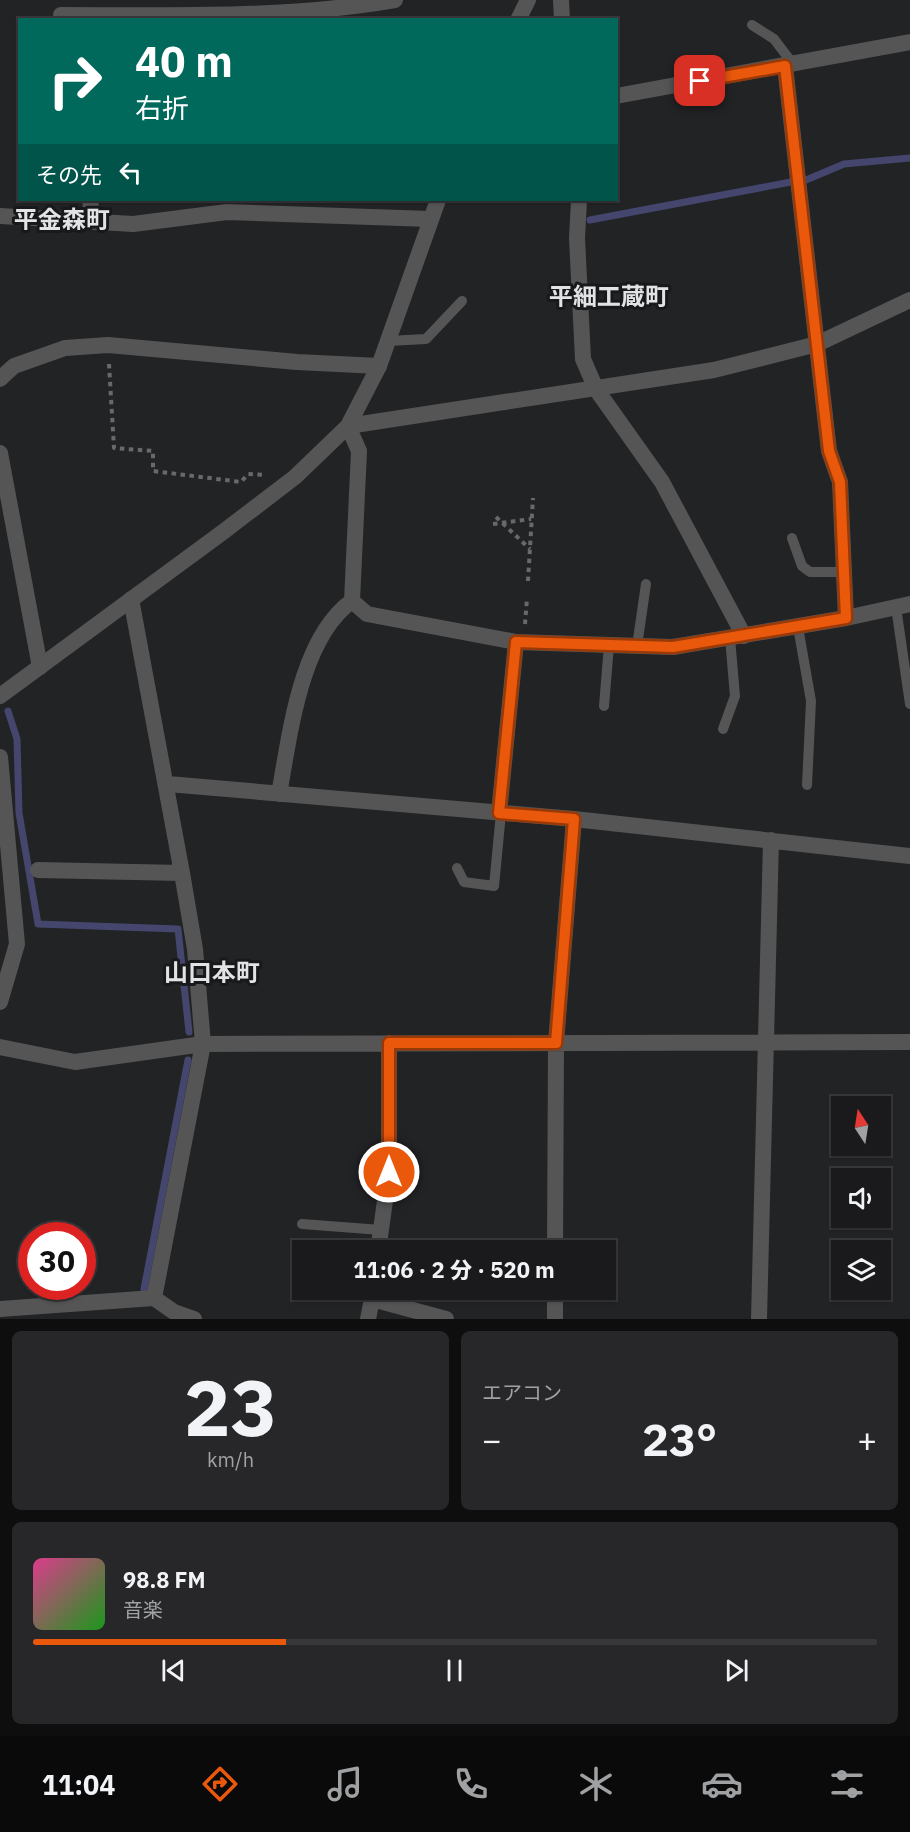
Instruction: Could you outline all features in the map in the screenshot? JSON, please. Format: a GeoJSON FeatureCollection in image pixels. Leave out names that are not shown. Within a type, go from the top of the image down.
{"type":"FeatureCollection","features":[{"type":"Feature","properties":{"kind":"street"},"geometry":{"type":"LineString","coordinates":[[60,12],[276,14],[343,9],[395,0]]}},
{"type":"Feature","properties":{"kind":"street"},"geometry":{"type":"LineString","coordinates":[[519,18],[528,0]]}},
{"type":"Feature","properties":{"kind":"street"},"geometry":{"type":"LineString","coordinates":[[561,0],[562,18]]}},
{"type":"Feature","properties":{"kind":"street"},"geometry":{"type":"LineString","coordinates":[[618,96],[910,42]]}},
{"type":"Feature","properties":{"kind":"street"},"geometry":{"type":"LineString","coordinates":[[789,65],[829,451],[840,482],[846,618]]}},
{"type":"Feature","properties":{"kind":"street"},"geometry":{"type":"LineString","coordinates":[[90,201],[93,222]]}},
{"type":"Feature","properties":{"kind":"street"},"geometry":{"type":"LineString","coordinates":[[0,696],[295,477],[348,426],[379,366],[438,201]]}},
{"type":"Feature","properties":{"kind":"street"},"geometry":{"type":"LineString","coordinates":[[579,201],[577,238],[583,359],[596,389],[662,482],[737,637]]}},
{"type":"Feature","properties":{"kind":"street"},"geometry":{"type":"LineString","coordinates":[[0,216],[133,224],[227,212],[430,219]]}},
{"type":"Feature","properties":{"kind":"street"},"geometry":{"type":"LineString","coordinates":[[348,426],[714,370],[817,344],[910,300]]}},
{"type":"Feature","properties":{"kind":"street"},"geometry":{"type":"LineString","coordinates":[[0,379],[15,366],[65,348],[108,345],[297,362],[379,366]]}},
{"type":"Feature","properties":{"kind":"street"},"geometry":{"type":"LineString","coordinates":[[348,426],[359,451],[352,601]]}},
{"type":"Feature","properties":{"kind":"street"},"geometry":{"type":"LineString","coordinates":[[0,453],[40,667]]}},
{"type":"Feature","properties":{"kind":"street"},"geometry":{"type":"LineString","coordinates":[[131,600],[168,784],[195,948],[203,1044],[154,1298]]}},
{"type":"Feature","properties":{"kind":"street"},"geometry":{"type":"LineString","coordinates":[[352,601],[367,614],[520,642],[673,647],[798,627],[903,605]]}},
{"type":"Feature","properties":{"kind":"street"},"geometry":{"type":"LineString","coordinates":[[279,794],[298,688],[315,651],[341,609],[352,601]]}},
{"type":"Feature","properties":{"kind":"street"},"geometry":{"type":"LineString","coordinates":[[500,813],[520,642]]}},
{"type":"Feature","properties":{"kind":"street"},"geometry":{"type":"LineString","coordinates":[[0,757],[17,944],[0,1002]]}},
{"type":"Feature","properties":{"kind":"street"},"geometry":{"type":"LineString","coordinates":[[168,784],[574,819],[910,856]]}},
{"type":"Feature","properties":{"kind":"street"},"geometry":{"type":"LineString","coordinates":[[555,1240],[556,1043],[574,819]]}},
{"type":"Feature","properties":{"kind":"street"},"geometry":{"type":"LineString","coordinates":[[759,1319],[771,840]]}},
{"type":"Feature","properties":{"kind":"street"},"geometry":{"type":"LineString","coordinates":[[38,870],[182,873]]}},
{"type":"Feature","properties":{"kind":"street"},"geometry":{"type":"LineString","coordinates":[[0,1047],[75,1062],[203,1044],[910,1042]]}},
{"type":"Feature","properties":{"kind":"street"},"geometry":{"type":"LineString","coordinates":[[380,1240],[389,1172],[389,1043]]}},
{"type":"Feature","properties":{"kind":"street"},"geometry":{"type":"LineString","coordinates":[[0,1309],[50,1312],[154,1298],[174,1312],[194,1319]]}},
{"type":"Feature","properties":{"kind":"street"},"geometry":{"type":"LineString","coordinates":[[368,1319],[371,1300]]}},
{"type":"Feature","properties":{"kind":"street"},"geometry":{"type":"LineString","coordinates":[[387,1300],[446,1319]]}},
{"type":"Feature","properties":{"kind":"street"},"geometry":{"type":"LineString","coordinates":[[555,1300],[555,1319]]}},
{"type":"Feature","properties":{"kind":"lane"},"geometry":{"type":"LineString","coordinates":[[752,26],[774,39],[789,65]]}},
{"type":"Feature","properties":{"kind":"lane"},"geometry":{"type":"LineString","coordinates":[[388,340],[426,339],[462,301]]}},
{"type":"Feature","properties":{"kind":"lane"},"geometry":{"type":"LineString","coordinates":[[792,538],[802,566],[810,572],[844,572]]}},
{"type":"Feature","properties":{"kind":"lane"},"geometry":{"type":"LineString","coordinates":[[638,646],[646,584]]}},
{"type":"Feature","properties":{"kind":"lane"},"geometry":{"type":"LineString","coordinates":[[903,605],[910,704]]}},
{"type":"Feature","properties":{"kind":"lane"},"geometry":{"type":"LineString","coordinates":[[798,627],[811,701],[807,785]]}},
{"type":"Feature","properties":{"kind":"lane"},"geometry":{"type":"LineString","coordinates":[[723,729],[735,696],[737,637]]}},
{"type":"Feature","properties":{"kind":"lane"},"geometry":{"type":"LineString","coordinates":[[604,706],[609,645]]}},
{"type":"Feature","properties":{"kind":"lane"},"geometry":{"type":"LineString","coordinates":[[457,868],[464,882],[494,886],[500,813]]}},
{"type":"Feature","properties":{"kind":"lane"},"geometry":{"type":"LineString","coordinates":[[302,1224],[381,1230]]}},
{"type":"Feature","properties":{"kind":"path"},"geometry":{"type":"LineString","coordinates":[[108,345],[114,448],[153,451],[153,471],[241,482],[248,474],[295,477]]}},
{"type":"Feature","properties":{"kind":"path"},"geometry":{"type":"LineString","coordinates":[[528,581],[533,498]]}},
{"type":"Feature","properties":{"kind":"path"},"geometry":{"type":"LineString","coordinates":[[496,517],[530,549]]}},
{"type":"Feature","properties":{"kind":"path"},"geometry":{"type":"LineString","coordinates":[[493,524],[532,519]]}},
{"type":"Feature","properties":{"kind":"path"},"geometry":{"type":"LineString","coordinates":[[520,642],[527,598]]}},
{"type":"Feature","properties":{"kind":"waterway"},"geometry":{"type":"LineString","coordinates":[[806,180],[844,164],[910,158]]}},
{"type":"Feature","properties":{"kind":"waterway"},"geometry":{"type":"LineString","coordinates":[[590,220],[791,182]]}},
{"type":"Feature","properties":{"kind":"waterway"},"geometry":{"type":"LineString","coordinates":[[8,711],[17,739],[19,813],[38,924],[178,929],[189,1032]]}},
{"type":"Feature","properties":{"kind":"waterway"},"geometry":{"type":"LineString","coordinates":[[144,1289],[188,1060]]}},
{"type":"Feature","properties":{"kind":"district","name":"平金森町"},"geometry":{"type":"Point","coordinates":[62,219]}},
{"type":"Feature","properties":{"kind":"district","name":"平細工蔵町"},"geometry":{"type":"Point","coordinates":[609,296]}},
{"type":"Feature","properties":{"kind":"district","name":"山口本町"},"geometry":{"type":"Point","coordinates":[212,972]}},
{"type":"Feature","properties":{"kind":"route"},"geometry":{"type":"LineString","coordinates":[[389,1172],[389,1043],[556,1043],[574,819],[499,813],[516,642],[673,647],[846,618],[840,482],[829,451],[785,66],[700,81]]}}]}
